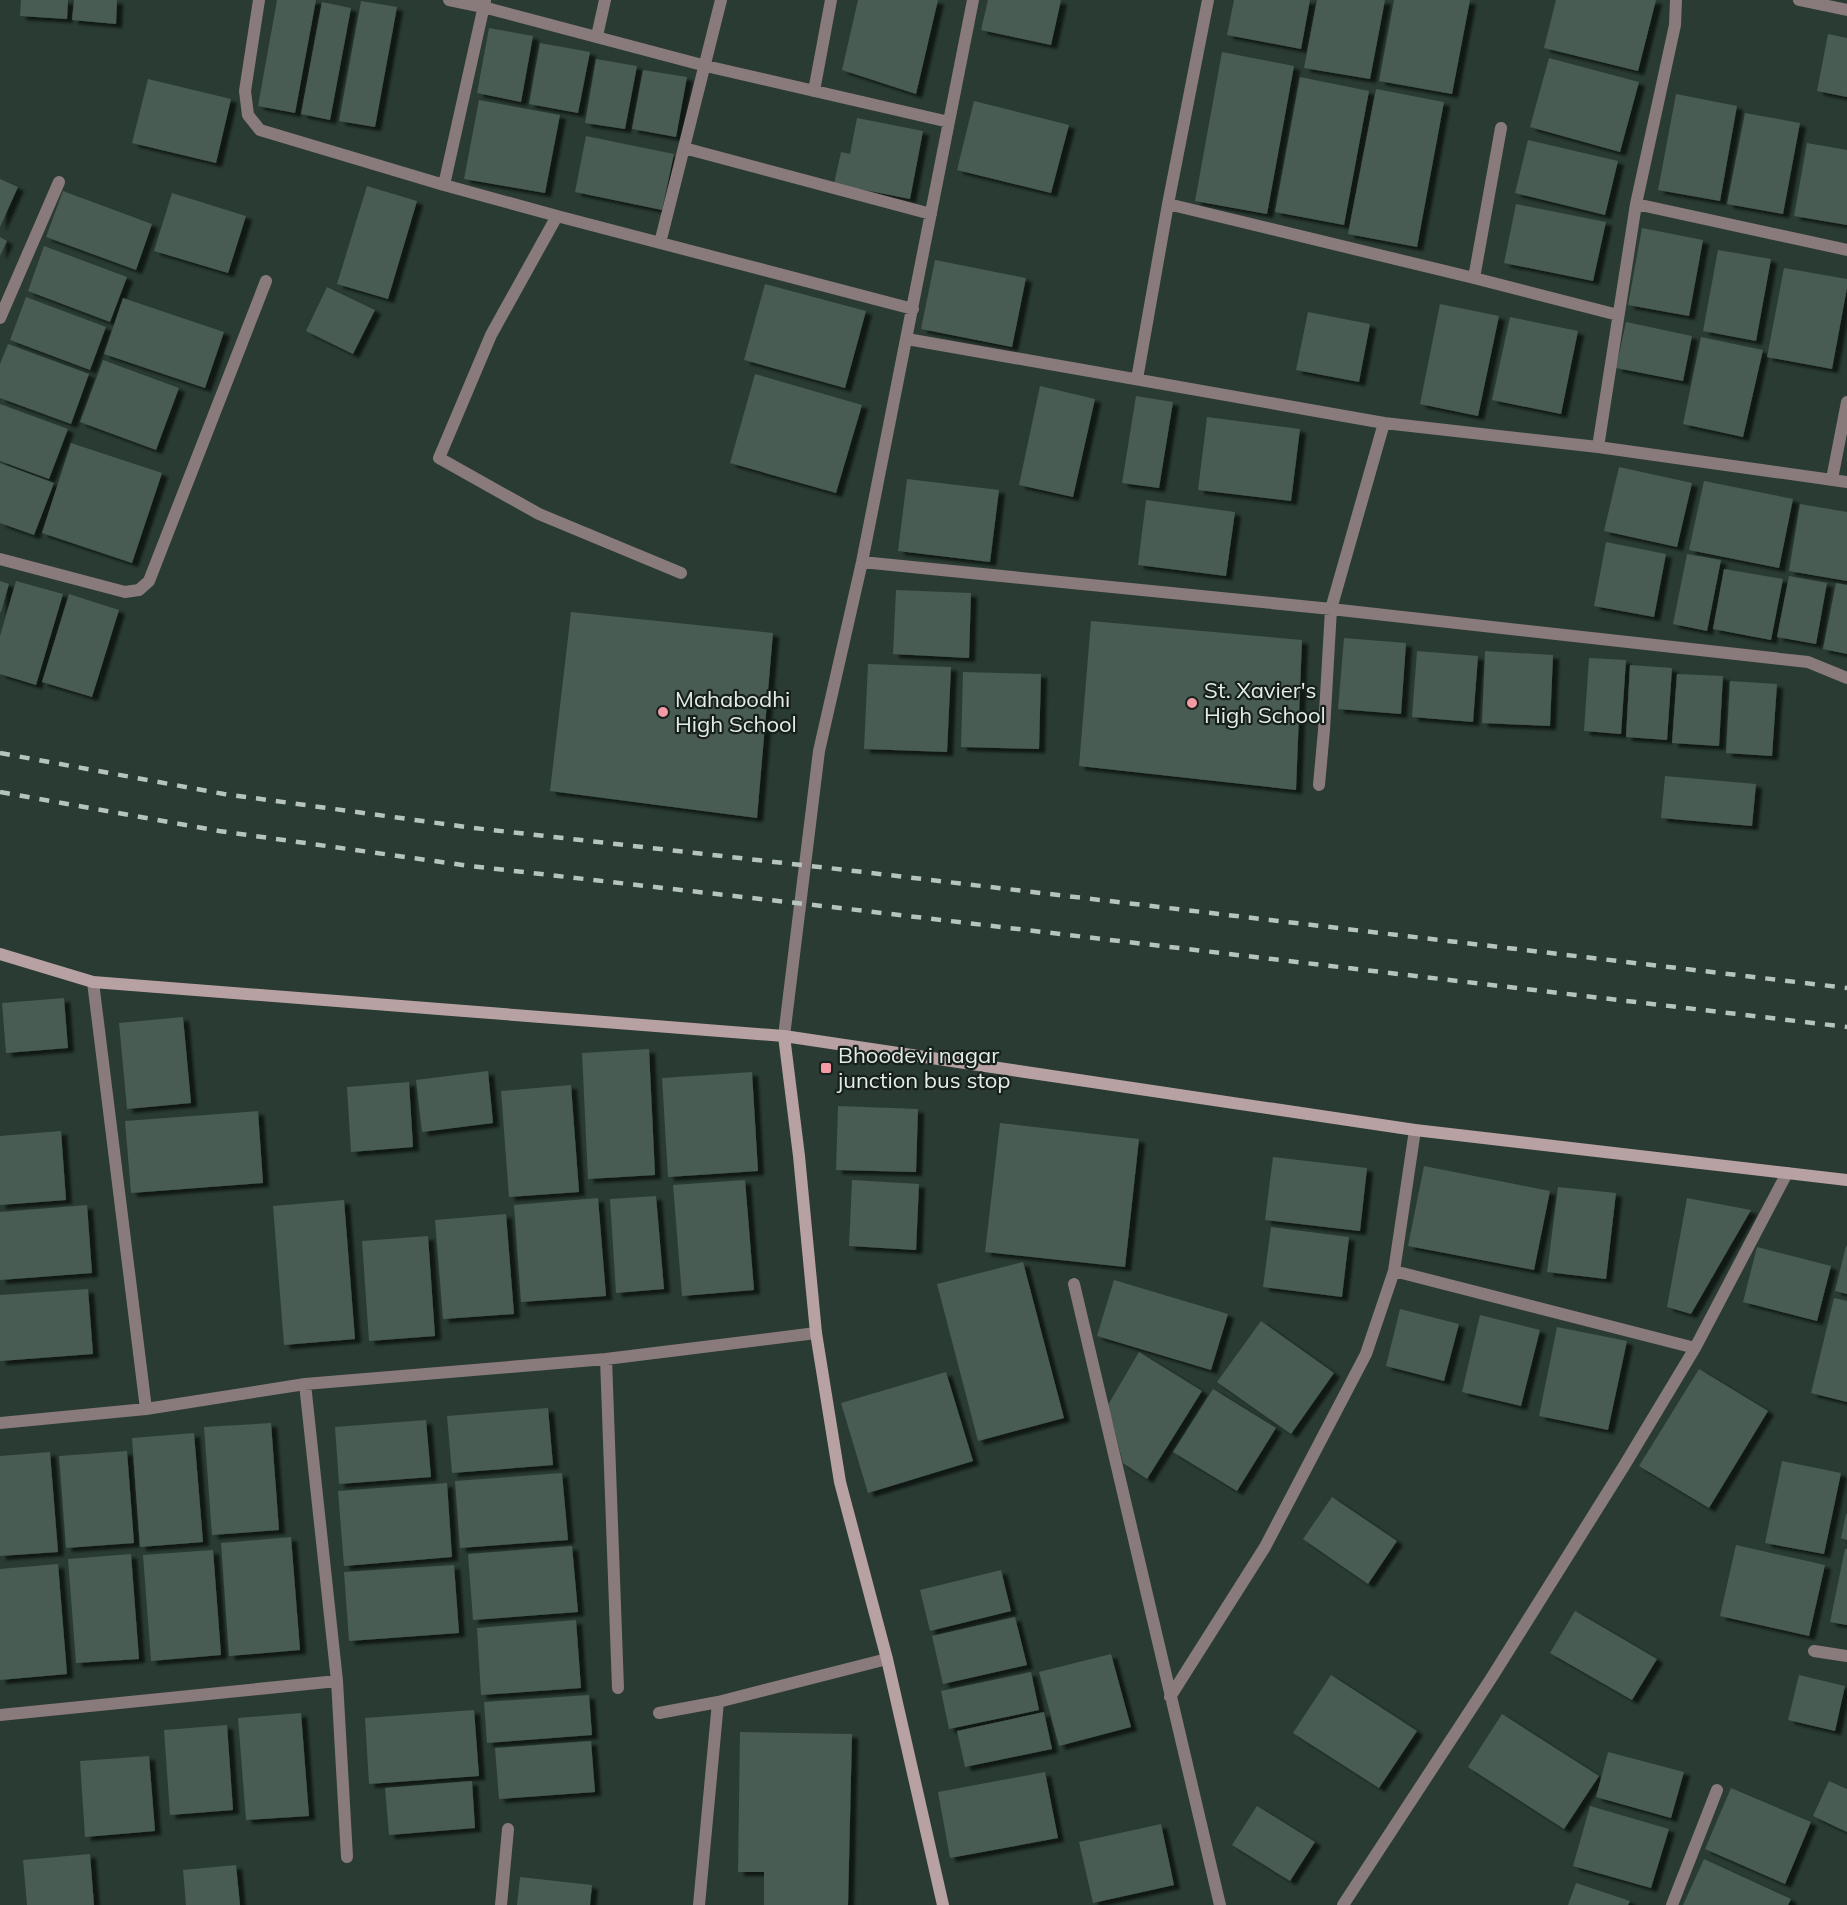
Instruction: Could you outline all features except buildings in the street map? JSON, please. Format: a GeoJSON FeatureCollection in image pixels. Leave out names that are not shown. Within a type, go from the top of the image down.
{"type":"FeatureCollection","features":[{"type":"Feature","properties":{"kind":"street"},"geometry":{"type":"LineString","coordinates":[[259,0],[245,91],[248,115],[260,130],[557,216],[913,309]]}},
{"type":"Feature","properties":{"kind":"street"},"geometry":{"type":"LineString","coordinates":[[449,0],[484,4],[706,66],[950,122]]}},
{"type":"Feature","properties":{"kind":"street"},"geometry":{"type":"LineString","coordinates":[[597,36],[605,0]]}},
{"type":"Feature","properties":{"kind":"street"},"geometry":{"type":"LineString","coordinates":[[660,243],[722,0]]}},
{"type":"Feature","properties":{"kind":"street"},"geometry":{"type":"LineString","coordinates":[[814,91],[831,0]]}},
{"type":"Feature","properties":{"kind":"street"},"geometry":{"type":"LineString","coordinates":[[943,1905],[887,1659],[840,1482],[816,1333],[799,1156],[784,1036],[819,751],[862,562],[973,0]]}},
{"type":"Feature","properties":{"kind":"street"},"geometry":{"type":"LineString","coordinates":[[1137,379],[1208,0]]}},
{"type":"Feature","properties":{"kind":"street"},"geometry":{"type":"LineString","coordinates":[[1598,447],[1636,204],[1676,25],[1676,0]]}},
{"type":"Feature","properties":{"kind":"street"},"geometry":{"type":"LineString","coordinates":[[1799,0],[1847,10]]}},
{"type":"Feature","properties":{"kind":"street"},"geometry":{"type":"LineString","coordinates":[[444,185],[484,4]]}},
{"type":"Feature","properties":{"kind":"street"},"geometry":{"type":"LineString","coordinates":[[1474,278],[1501,128]]}},
{"type":"Feature","properties":{"kind":"street"},"geometry":{"type":"LineString","coordinates":[[684,148],[932,214]]}},
{"type":"Feature","properties":{"kind":"street"},"geometry":{"type":"LineString","coordinates":[[0,318],[59,182]]}},
{"type":"Feature","properties":{"kind":"street"},"geometry":{"type":"LineString","coordinates":[[1168,204],[1617,315]]}},
{"type":"Feature","properties":{"kind":"street"},"geometry":{"type":"LineString","coordinates":[[1636,204],[1847,250]]}},
{"type":"Feature","properties":{"kind":"street"},"geometry":{"type":"LineString","coordinates":[[557,216],[491,335],[439,458],[538,514],[681,573]]}},
{"type":"Feature","properties":{"kind":"street"},"geometry":{"type":"LineString","coordinates":[[0,559],[125,592],[139,590],[149,581],[266,281]]}},
{"type":"Feature","properties":{"kind":"street"},"geometry":{"type":"LineString","coordinates":[[907,339],[1384,423],[1598,447],[1832,478],[1847,482]]}},
{"type":"Feature","properties":{"kind":"street"},"geometry":{"type":"LineString","coordinates":[[1832,478],[1847,402]]}},
{"type":"Feature","properties":{"kind":"street"},"geometry":{"type":"LineString","coordinates":[[1319,785],[1331,609],[1384,423]]}},
{"type":"Feature","properties":{"kind":"street"},"geometry":{"type":"LineString","coordinates":[[862,562],[1331,609],[1808,662],[1847,678]]}},
{"type":"Feature","properties":{"kind":"street"},"geometry":{"type":"LineString","coordinates":[[0,954],[93,982],[784,1036],[1415,1130],[1847,1180]]}},
{"type":"Feature","properties":{"kind":"street"},"geometry":{"type":"LineString","coordinates":[[93,982],[146,1409]]}},
{"type":"Feature","properties":{"kind":"street"},"geometry":{"type":"LineString","coordinates":[[1170,1697],[1265,1547],[1366,1354],[1394,1271],[1415,1130]]}},
{"type":"Feature","properties":{"kind":"street"},"geometry":{"type":"LineString","coordinates":[[1343,1905],[1492,1677],[1695,1348],[1787,1173]]}},
{"type":"Feature","properties":{"kind":"street"},"geometry":{"type":"LineString","coordinates":[[1394,1271],[1695,1348]]}},
{"type":"Feature","properties":{"kind":"street"},"geometry":{"type":"LineString","coordinates":[[1074,1284],[1220,1905]]}},
{"type":"Feature","properties":{"kind":"street"},"geometry":{"type":"LineString","coordinates":[[0,1423],[146,1409],[305,1384],[606,1359],[816,1333]]}},
{"type":"Feature","properties":{"kind":"street"},"geometry":{"type":"LineString","coordinates":[[606,1359],[618,1688]]}},
{"type":"Feature","properties":{"kind":"street"},"geometry":{"type":"LineString","coordinates":[[305,1384],[337,1682],[347,1857]]}},
{"type":"Feature","properties":{"kind":"street"},"geometry":{"type":"LineString","coordinates":[[1814,1651],[1847,1656]]}},
{"type":"Feature","properties":{"kind":"street"},"geometry":{"type":"LineString","coordinates":[[659,1713],[718,1702],[887,1659]]}},
{"type":"Feature","properties":{"kind":"street"},"geometry":{"type":"LineString","coordinates":[[0,1715],[337,1682]]}},
{"type":"Feature","properties":{"kind":"street"},"geometry":{"type":"LineString","coordinates":[[699,1905],[718,1702]]}},
{"type":"Feature","properties":{"kind":"street"},"geometry":{"type":"LineString","coordinates":[[1672,1905],[1718,1790]]}},
{"type":"Feature","properties":{"kind":"street"},"geometry":{"type":"LineString","coordinates":[[501,1905],[508,1829]]}},
{"type":"Feature","properties":{"kind":"railway"},"geometry":{"type":"LineString","coordinates":[[0,753],[224,794],[474,828],[1847,988]]}},
{"type":"Feature","properties":{"kind":"railway"},"geometry":{"type":"LineString","coordinates":[[0,792],[219,831],[470,866],[1847,1027]]}},
{"type":"Feature","properties":{"kind":"place","name":"St. Xavier's High School"},"geometry":{"type":"Point","coordinates":[1192,703]}},
{"type":"Feature","properties":{"kind":"place","name":"Mahabodhi High School"},"geometry":{"type":"Point","coordinates":[663,712]}},
{"type":"Feature","properties":{"kind":"place","name":"Bhoodevi nagar junction bus stop"},"geometry":{"type":"Point","coordinates":[826,1068]}}]}
